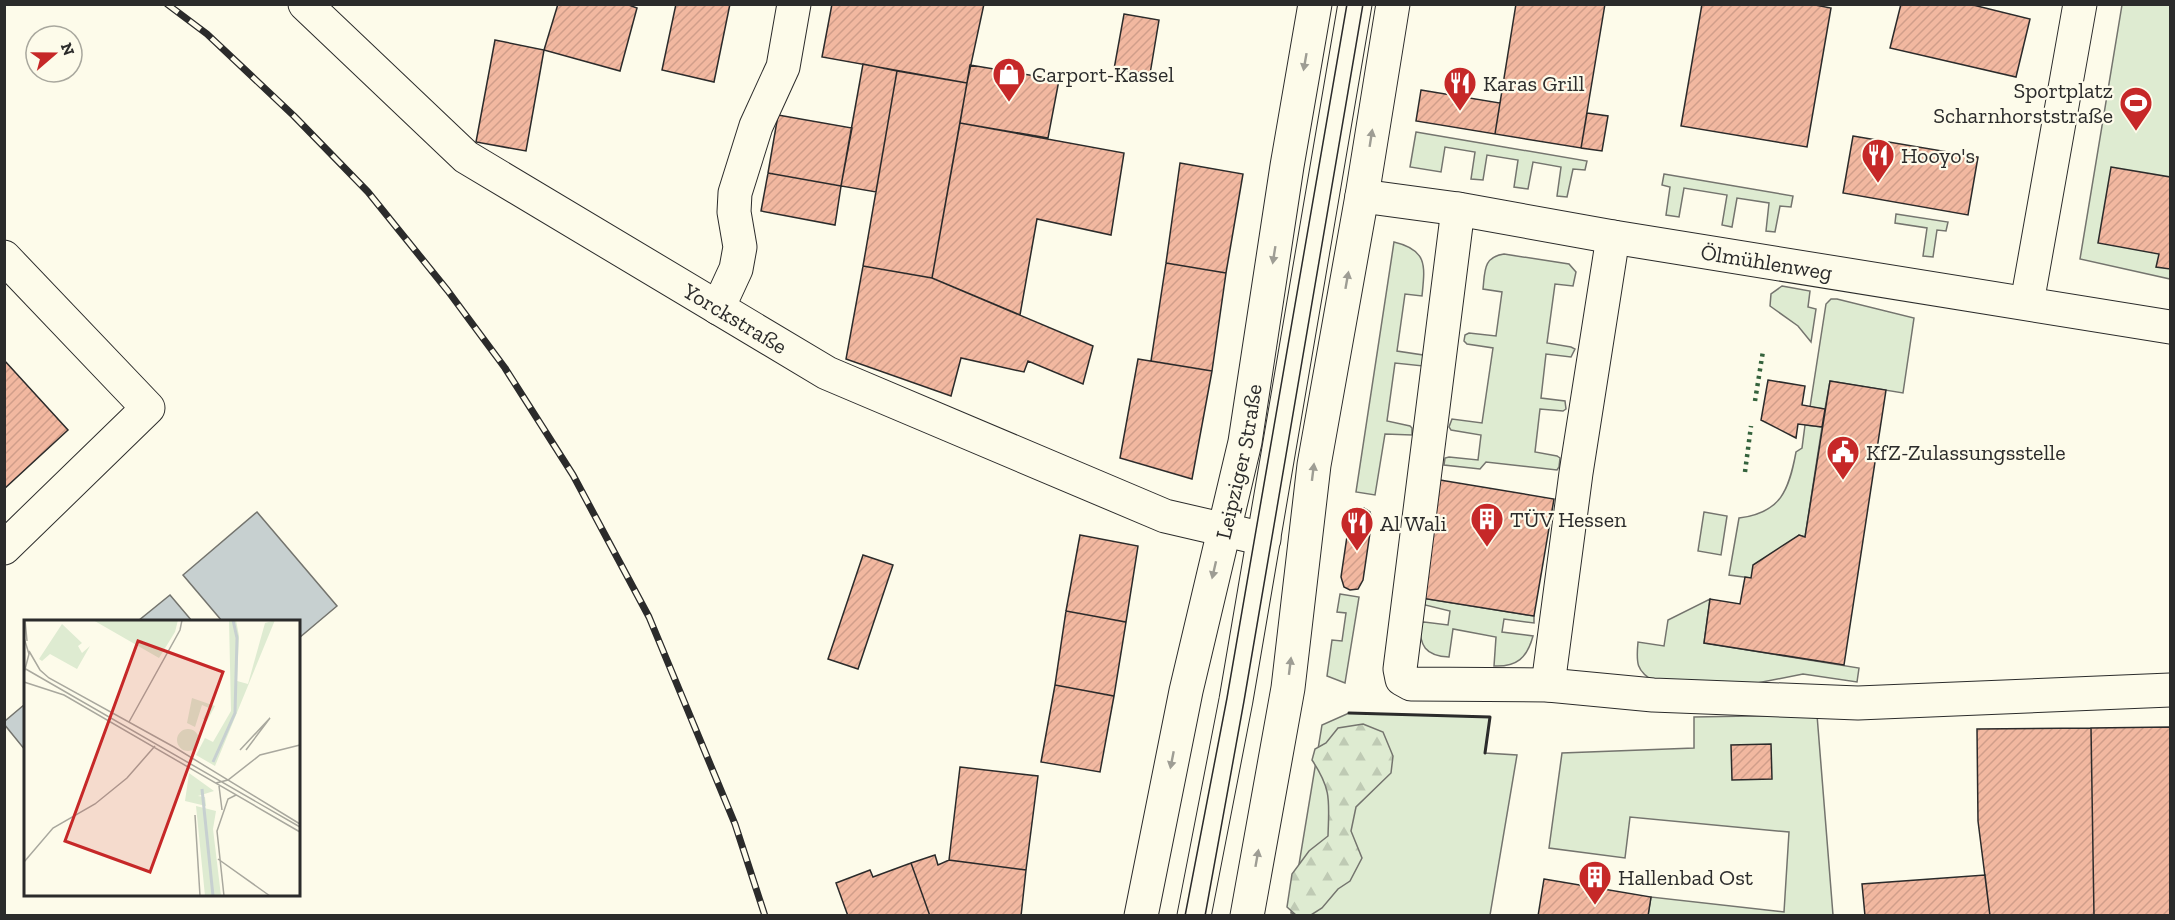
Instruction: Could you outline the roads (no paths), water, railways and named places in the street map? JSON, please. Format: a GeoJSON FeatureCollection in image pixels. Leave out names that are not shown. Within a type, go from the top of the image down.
{"type":"FeatureCollection","features":[{"type":"Feature","properties":{"kind":"street","name":"Yorckstraße"},"geometry":{"type":"LineString","coordinates":[[305,4],[466,157],[827,373],[1165,516],[1264,539]]}},
{"type":"Feature","properties":{"kind":"street"},"geometry":{"type":"LineString","coordinates":[[718,308],[736,269],[740,247],[734,212],[735,193],[756,126],[783,67],[794,4]]}},
{"type":"Feature","properties":{"kind":"street","name":"Leipziger Straße"},"geometry":{"type":"LineString","coordinates":[[1141,915],[1186,691],[1245,442],[1287,166],[1315,4]]}},
{"type":"Feature","properties":{"kind":"street"},"geometry":{"type":"LineString","coordinates":[[1194,915],[1236,700],[1355,4]]}},
{"type":"Feature","properties":{"kind":"street"},"geometry":{"type":"LineString","coordinates":[[1247,915],[1288,688],[1314,465],[1362,196],[1393,4]]}},
{"type":"Feature","properties":{"kind":"street"},"geometry":{"type":"LineString","coordinates":[[2027,303],[2080,4]]}},
{"type":"Feature","properties":{"kind":"street","name":"Ölmühlenweg"},"geometry":{"type":"LineString","coordinates":[[1362,196],[1458,209],[1613,237],[2170,327]]}},
{"type":"Feature","properties":{"kind":"street"},"geometry":{"type":"LineString","coordinates":[[1458,209],[1401,657],[1402,679],[1411,684],[1548,686],[1653,695],[1858,703],[2170,690]]}},
{"type":"Feature","properties":{"kind":"street"},"geometry":{"type":"LineString","coordinates":[[1548,686],[1576,473],[1613,237]]}},
{"type":"Feature","properties":{"kind":"street"},"geometry":{"type":"LineString","coordinates":[[4,257],[148,408],[4,548]]}},
{"type":"Feature","properties":{"kind":"tram line"},"geometry":{"type":"LineString","coordinates":[[1185,916],[1227,698],[1347,4]]}},
{"type":"Feature","properties":{"kind":"tram line"},"geometry":{"type":"LineString","coordinates":[[1205,916],[1363,4]]}},
{"type":"Feature","properties":{"kind":"railway"},"geometry":{"type":"LineString","coordinates":[[167,4],[207,34],[294,116],[368,192],[448,291],[505,368],[573,475],[649,617],[735,824],[765,916]]}},
{"type":"Feature","properties":{"kind":"place","name":"Carport-Kassel"},"geometry":{"type":"Point","coordinates":[1009,103]}},
{"type":"Feature","properties":{"kind":"place","name":"Karas Grill"},"geometry":{"type":"Point","coordinates":[1460,112]}},
{"type":"Feature","properties":{"kind":"place","name":"Sportplatz Scharnhorststraße"},"geometry":{"type":"Point","coordinates":[2136,132]}},
{"type":"Feature","properties":{"kind":"place","name":"Hooyo's"},"geometry":{"type":"Point","coordinates":[1878,184]}},
{"type":"Feature","properties":{"kind":"place","name":"KfZ-Zulassungsstelle"},"geometry":{"type":"Point","coordinates":[1843,481]}},
{"type":"Feature","properties":{"kind":"place","name":"TÜV Hessen"},"geometry":{"type":"Point","coordinates":[1487,548]}},
{"type":"Feature","properties":{"kind":"place","name":"Al Wali"},"geometry":{"type":"Point","coordinates":[1357,552]}},
{"type":"Feature","properties":{"kind":"place","name":"Hallenbad Ost"},"geometry":{"type":"Point","coordinates":[1595,906]}}]}
